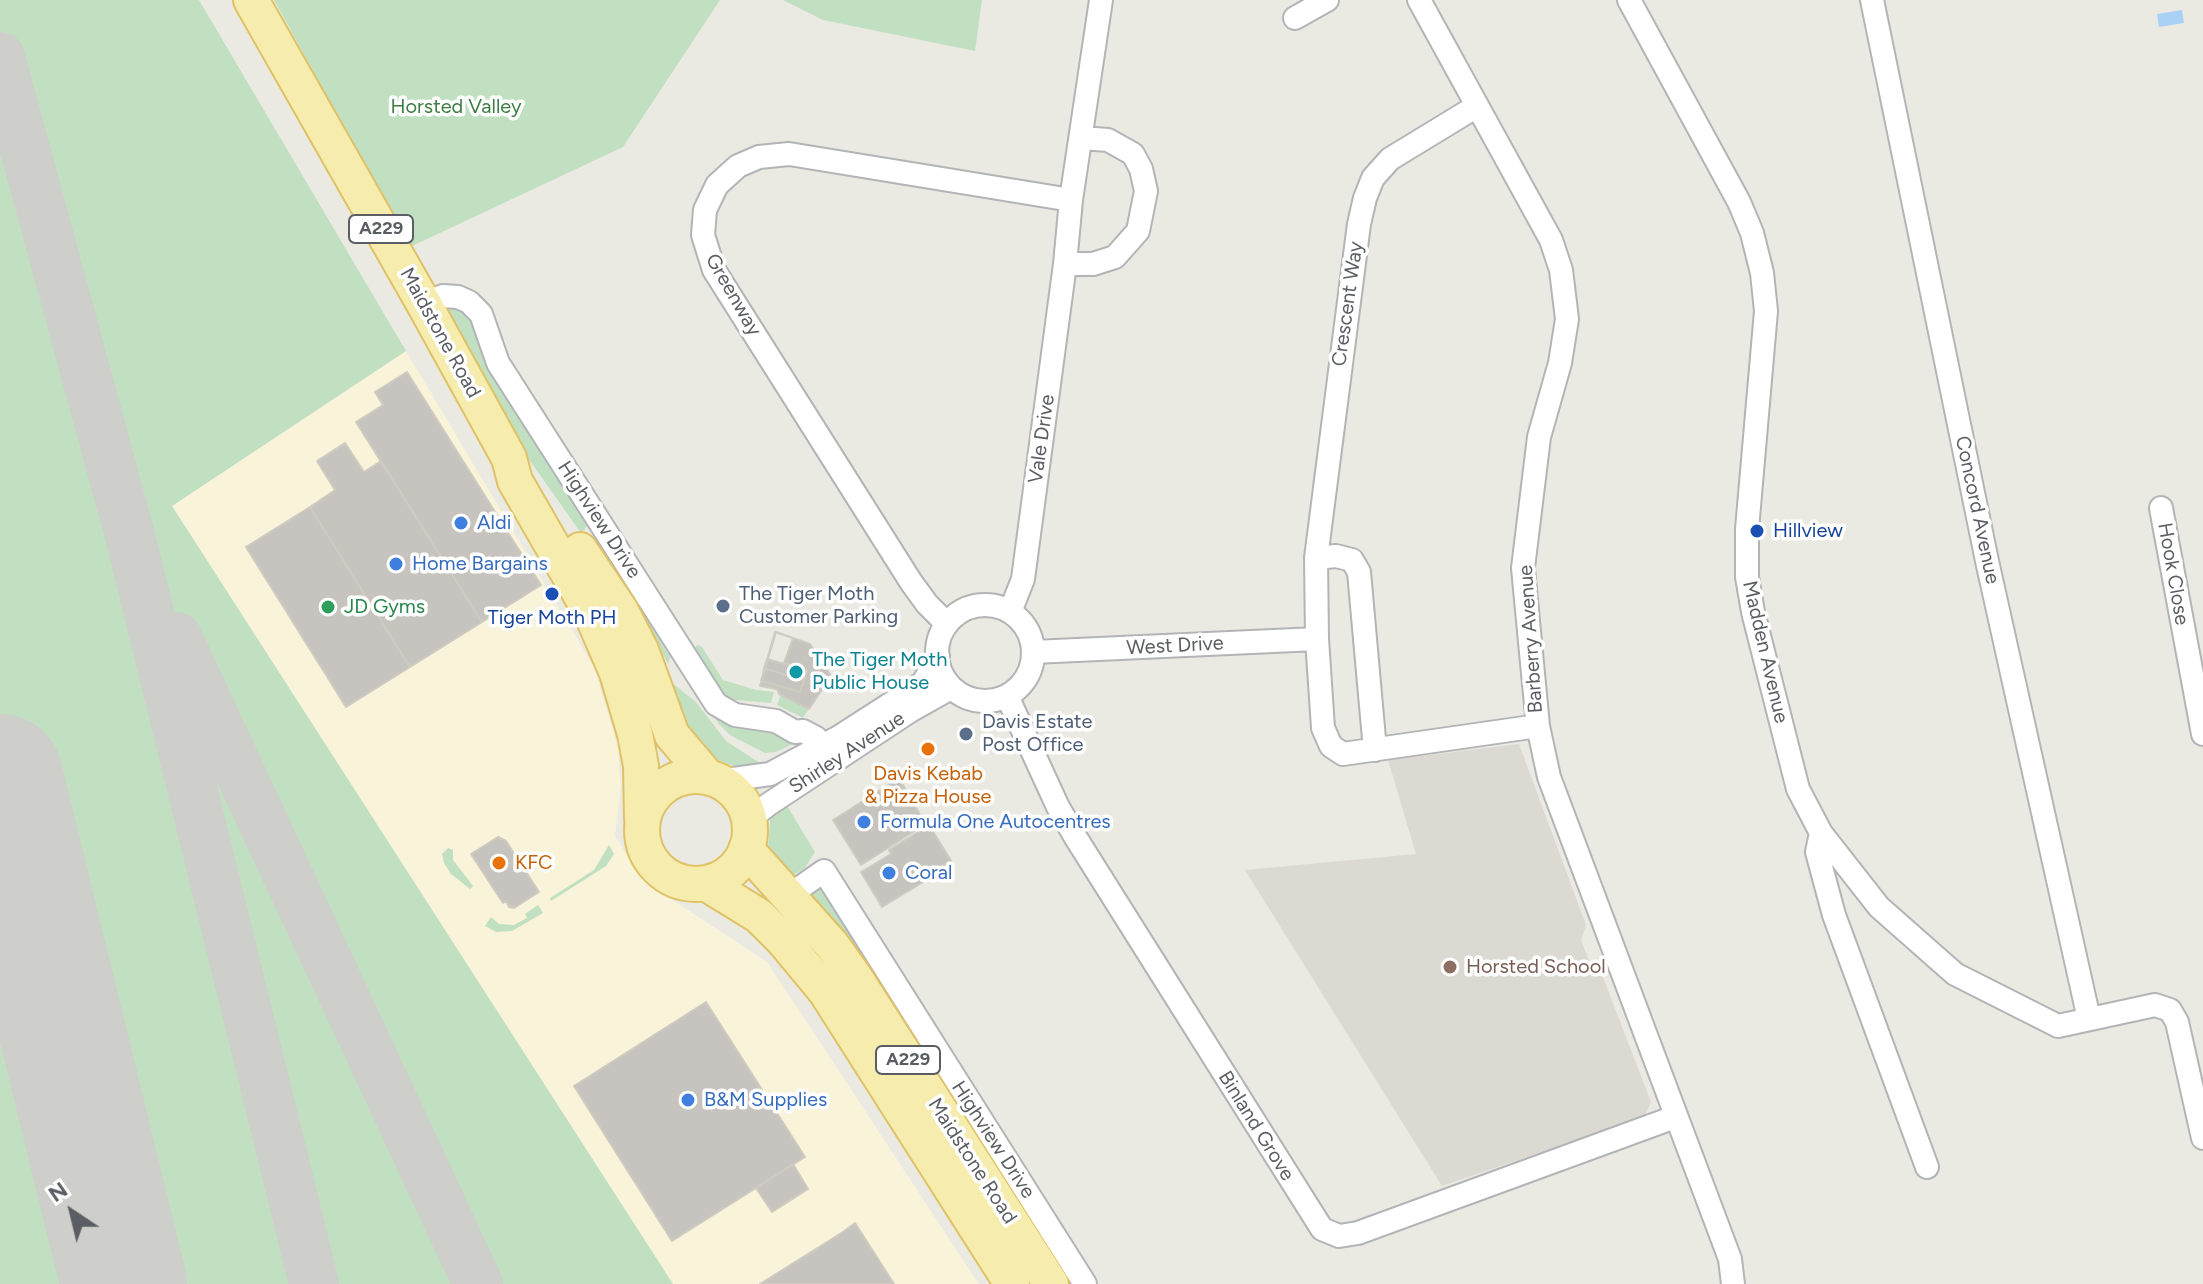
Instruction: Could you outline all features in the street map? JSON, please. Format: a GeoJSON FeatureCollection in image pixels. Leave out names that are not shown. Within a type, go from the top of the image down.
{"type":"FeatureCollection","features":[{"type":"Feature","properties":{"kind":"main road","name":"Maidstone Road"},"geometry":{"type":"LineString","coordinates":[[251,0],[509,458],[515,481],[583,596],[613,661],[638,751],[642,819]]}},
{"type":"Feature","properties":{"kind":"main road","name":"Maidstone Road"},"geometry":{"type":"LineString","coordinates":[[509,458],[528,474],[621,611],[646,663],[668,728],[712,778]]}},
{"type":"Feature","properties":{"kind":"main road"},"geometry":{"type":"LineString","coordinates":[[642,819],[653,796],[668,783],[689,775],[712,778]]}},
{"type":"Feature","properties":{"kind":"main road","name":"A229"},"geometry":{"type":"LineString","coordinates":[[712,778],[739,798],[748,837]]}},
{"type":"Feature","properties":{"kind":"main road","name":"A229"},"geometry":{"type":"LineString","coordinates":[[642,819],[644,844],[658,869],[680,882],[707,884]]}},
{"type":"Feature","properties":{"kind":"main road","name":"Maidstone Road"},"geometry":{"type":"LineString","coordinates":[[748,837],[788,896],[832,945],[854,976],[1051,1284]]}},
{"type":"Feature","properties":{"kind":"main road"},"geometry":{"type":"LineString","coordinates":[[707,884],[735,868],[748,837]]}},
{"type":"Feature","properties":{"kind":"main road","name":"Maidstone Road"},"geometry":{"type":"LineString","coordinates":[[707,884],[759,916],[826,992],[1012,1284]]}},
{"type":"Feature","properties":{"kind":"street","name":"Vale Drive"},"geometry":{"type":"LineString","coordinates":[[1010,612],[1023,579],[1071,200],[1101,0]]}},
{"type":"Feature","properties":{"kind":"street"},"geometry":{"type":"LineString","coordinates":[[1295,18],[1327,0]]}},
{"type":"Feature","properties":{"kind":"street","name":"Barberry Avenue"},"geometry":{"type":"LineString","coordinates":[[1419,0],[1551,240],[1561,270],[1567,319],[1560,363],[1539,437],[1523,568],[1538,726],[1549,777],[1730,1259],[1733,1284]]}},
{"type":"Feature","properties":{"kind":"street","name":"Madden Avenue"},"geometry":{"type":"LineString","coordinates":[[1629,0],[1739,202],[1752,233],[1762,273],[1766,311],[1747,529],[1747,577],[1761,653],[1798,789],[1821,833],[1817,852],[1834,915],[1927,1167]]}},
{"type":"Feature","properties":{"kind":"street","name":"Concord Avenue"},"geometry":{"type":"LineString","coordinates":[[1872,0],[1987,561],[2089,1019]]}},
{"type":"Feature","properties":{"kind":"street","name":"Crescent Way"},"geometry":{"type":"LineString","coordinates":[[1477,106],[1390,159],[1373,178],[1365,198],[1359,224],[1316,558],[1323,728],[1331,746],[1343,754],[1538,726]]}},
{"type":"Feature","properties":{"kind":"street"},"geometry":{"type":"LineString","coordinates":[[1065,264],[1093,264],[1115,257],[1138,231],[1146,191],[1141,169],[1133,154],[1108,140],[1081,138]]}},
{"type":"Feature","properties":{"kind":"street","name":"Greenway"},"geometry":{"type":"LineString","coordinates":[[947,624],[911,582],[714,270],[703,235],[705,210],[717,185],[738,166],[759,157],[789,154],[1071,200]]}},
{"type":"Feature","properties":{"kind":"street","name":"Highview Drive"},"geometry":{"type":"LineString","coordinates":[[424,304],[439,297],[455,297],[469,302],[481,314],[494,355],[504,373],[716,704],[732,714],[776,721],[795,732],[815,751]]}},
{"type":"Feature","properties":{"kind":"street","name":"Hook Close"},"geometry":{"type":"LineString","coordinates":[[2161,508],[2203,734]]}},
{"type":"Feature","properties":{"kind":"street"},"geometry":{"type":"LineString","coordinates":[[1316,558],[1336,556],[1352,560],[1359,572],[1375,750]]}},
{"type":"Feature","properties":{"kind":"street"},"geometry":{"type":"LineString","coordinates":[[938,656],[941,672],[951,688],[978,701],[1007,696],[1023,683],[1029,673],[1033,652],[1029,633],[1010,612],[999,607],[976,606],[965,609],[947,624]]}},
{"type":"Feature","properties":{"kind":"street","name":"Shirley Avenue"},"geometry":{"type":"LineString","coordinates":[[712,778],[765,776],[815,751],[923,683],[938,656],[938,642],[947,624]]}},
{"type":"Feature","properties":{"kind":"street","name":"West Drive"},"geometry":{"type":"LineString","coordinates":[[1033,652],[1317,639]]}},
{"type":"Feature","properties":{"kind":"street","name":"Shirley Avenue"},"geometry":{"type":"LineString","coordinates":[[748,837],[756,814],[769,804],[910,711],[951,688]]}},
{"type":"Feature","properties":{"kind":"street","name":"Binland Grove"},"geometry":{"type":"LineString","coordinates":[[1007,696],[1058,807],[1076,838],[1322,1229],[1339,1236],[1358,1233],[1675,1117]]}},
{"type":"Feature","properties":{"kind":"street"},"geometry":{"type":"LineString","coordinates":[[1821,833],[1879,907],[1955,974],[2058,1026],[2155,1005],[2170,1010],[2177,1022],[2202,1133]]}},
{"type":"Feature","properties":{"kind":"street","name":"Highview Drive"},"geometry":{"type":"LineString","coordinates":[[788,896],[824,871],[1085,1284]]}},
{"type":"Feature","properties":{"kind":"shaded area"},"geometry":{"type":"Polygon","coordinates":[[[406,351],[594,667],[618,747],[621,787],[615,836],[648,884],[767,962],[979,1284],[671,1284],[172,506],[406,351]]]}},
{"type":"Feature","properties":{"kind":"shaded area","name":"Horsted School"},"geometry":{"type":"Polygon","coordinates":[[[1519,744],[1586,925],[1581,940],[1590,963],[1601,972],[1651,1102],[1644,1117],[1442,1186],[1245,870],[1416,854],[1388,760],[1519,744]]]}},
{"type":"Feature","properties":{"kind":"green space"},"geometry":{"type":"Polygon","coordinates":[[[0,0],[199,0],[406,351],[172,506],[673,1284],[0,1284],[0,0]]]}},
{"type":"Feature","properties":{"kind":"green space","name":"Horsted Valley"},"geometry":{"type":"Polygon","coordinates":[[[274,0],[720,0],[623,147],[410,247],[274,0]]]}},
{"type":"Feature","properties":{"kind":"green space"},"geometry":{"type":"Polygon","coordinates":[[[783,0],[982,0],[975,51],[823,20],[783,0]]]}},
{"type":"Feature","properties":{"kind":"green space"},"geometry":{"type":"Polygon","coordinates":[[[449,304],[469,310],[590,523],[581,533],[523,451],[445,308],[449,304]]]}},
{"type":"Feature","properties":{"kind":"green space"},"geometry":{"type":"Polygon","coordinates":[[[622,580],[670,657],[668,664],[660,649],[652,652],[622,580]]]}},
{"type":"Feature","properties":{"kind":"green space"},"geometry":{"type":"Polygon","coordinates":[[[698,645],[723,680],[774,692],[771,703],[726,697],[694,648],[698,645]]]}},
{"type":"Feature","properties":{"kind":"green space"},"geometry":{"type":"Polygon","coordinates":[[[666,678],[696,702],[726,741],[763,765],[743,769],[696,749],[666,678]]]}},
{"type":"Feature","properties":{"kind":"green space"},"geometry":{"type":"Polygon","coordinates":[[[698,690],[793,744],[776,752],[765,753],[730,735],[718,723],[698,690]]]}},
{"type":"Feature","properties":{"kind":"green space"},"geometry":{"type":"Polygon","coordinates":[[[781,694],[809,709],[803,718],[777,705],[781,694]]]}},
{"type":"Feature","properties":{"kind":"green space"},"geometry":{"type":"Polygon","coordinates":[[[786,804],[815,852],[804,869],[793,875],[768,850],[770,819],[786,804]]]}},
{"type":"Feature","properties":{"kind":"green space"},"geometry":{"type":"Polygon","coordinates":[[[609,845],[614,854],[606,866],[551,901],[550,898],[594,870],[609,845]]]}},
{"type":"Feature","properties":{"kind":"green space"},"geometry":{"type":"Polygon","coordinates":[[[448,848],[453,850],[453,860],[473,886],[470,889],[451,874],[444,863],[442,854],[448,848]]]}},
{"type":"Feature","properties":{"kind":"green space"},"geometry":{"type":"Polygon","coordinates":[[[817,888],[822,888],[1074,1284],[1063,1284],[809,896],[817,888]]]}},
{"type":"Feature","properties":{"kind":"green space"},"geometry":{"type":"Polygon","coordinates":[[[538,905],[543,913],[512,931],[496,932],[485,926],[491,917],[499,924],[514,925],[527,918],[525,914],[538,905]]]}},
{"type":"Feature","properties":{"kind":"water"},"geometry":{"type":"Polygon","coordinates":[[[2182,10],[2184,23],[2159,27],[2157,14],[2182,10]]]}},
{"type":"Feature","properties":{"kind":"building","name":"Aldi"},"geometry":{"type":"Polygon","coordinates":[[[407,372],[541,585],[482,622],[356,422],[383,405],[375,392],[407,372]]]}},
{"type":"Feature","properties":{"kind":"building","name":"Home Bargains"},"geometry":{"type":"Polygon","coordinates":[[[345,443],[364,472],[381,461],[482,622],[410,667],[310,507],[335,490],[317,461],[345,443]]]}},
{"type":"Feature","properties":{"kind":"building","name":"JD Gyms"},"geometry":{"type":"Polygon","coordinates":[[[310,507],[410,667],[346,707],[246,547],[310,507]]]}},
{"type":"Feature","properties":{"kind":"building"},"geometry":{"type":"Polygon","coordinates":[[[775,632],[793,638],[784,663],[807,670],[800,692],[761,681],[775,632]]]}},
{"type":"Feature","properties":{"kind":"building","name":"The Tiger Moth Public House"},"geometry":{"type":"Polygon","coordinates":[[[776,632],[810,644],[831,676],[809,709],[779,694],[777,689],[760,686],[776,632]]]}},
{"type":"Feature","properties":{"kind":"building"},"geometry":{"type":"Polygon","coordinates":[[[767,659],[806,670],[804,681],[764,668],[767,659]]]}},
{"type":"Feature","properties":{"kind":"building"},"geometry":{"type":"Polygon","coordinates":[[[764,668],[804,681],[800,692],[762,681],[764,668]]]}},
{"type":"Feature","properties":{"kind":"building"},"geometry":{"type":"Polygon","coordinates":[[[899,778],[921,816],[924,816],[921,827],[861,865],[833,820],[899,778]]]}},
{"type":"Feature","properties":{"kind":"building"},"geometry":{"type":"Polygon","coordinates":[[[929,825],[953,864],[882,907],[861,872],[929,825]]]}},
{"type":"Feature","properties":{"kind":"building","name":"KFC"},"geometry":{"type":"Polygon","coordinates":[[[498,837],[506,841],[539,892],[514,908],[509,907],[506,901],[503,903],[471,854],[498,837]]]}},
{"type":"Feature","properties":{"kind":"building"},"geometry":{"type":"Polygon","coordinates":[[[706,1002],[805,1157],[672,1241],[574,1086],[706,1002]]]}},
{"type":"Feature","properties":{"kind":"building"},"geometry":{"type":"Polygon","coordinates":[[[793,1164],[808,1189],[772,1212],[756,1188],[793,1164]]]}},
{"type":"Feature","properties":{"kind":"building"},"geometry":{"type":"Polygon","coordinates":[[[855,1223],[894,1284],[760,1284],[843,1232],[855,1223]]]}},
{"type":"Feature","properties":{"kind":"taxiway"},"geometry":{"type":"LineString","coordinates":[[0,57],[130,536],[314,1284]]}},
{"type":"Feature","properties":{"kind":"taxiway"},"geometry":{"type":"LineString","coordinates":[[177,637],[478,1284]]}},
{"type":"Feature","properties":{"kind":"runway"},"geometry":{"type":"LineString","coordinates":[[0,777],[124,1284]]}},
{"type":"Feature","properties":{"kind":"place","name":"Aldi"},"geometry":{"type":"Point","coordinates":[461,523]}},
{"type":"Feature","properties":{"kind":"place","name":"Hillview"},"geometry":{"type":"Point","coordinates":[1757,531]}},
{"type":"Feature","properties":{"kind":"place","name":"Home Bargains"},"geometry":{"type":"Point","coordinates":[396,564]}},
{"type":"Feature","properties":{"kind":"place","name":"Tiger Moth PH"},"geometry":{"type":"Point","coordinates":[552,594]}},
{"type":"Feature","properties":{"kind":"place","name":"The Tiger Moth Customer Parking"},"geometry":{"type":"Point","coordinates":[723,606]}},
{"type":"Feature","properties":{"kind":"place","name":"JD Gyms"},"geometry":{"type":"Point","coordinates":[328,607]}},
{"type":"Feature","properties":{"kind":"place","name":"The Tiger Moth Public House"},"geometry":{"type":"Point","coordinates":[796,672]}},
{"type":"Feature","properties":{"kind":"place","name":"Davis Estate Post Office"},"geometry":{"type":"Point","coordinates":[966,734]}},
{"type":"Feature","properties":{"kind":"place","name":"Davis Kebab & Pizza House"},"geometry":{"type":"Point","coordinates":[928,749]}},
{"type":"Feature","properties":{"kind":"place","name":"Formula One Autocentres"},"geometry":{"type":"Point","coordinates":[864,822]}},
{"type":"Feature","properties":{"kind":"place","name":"KFC"},"geometry":{"type":"Point","coordinates":[499,863]}},
{"type":"Feature","properties":{"kind":"place","name":"Coral"},"geometry":{"type":"Point","coordinates":[889,873]}},
{"type":"Feature","properties":{"kind":"place","name":"Horsted School"},"geometry":{"type":"Point","coordinates":[1450,967]}},
{"type":"Feature","properties":{"kind":"place","name":"B&M Supplies"},"geometry":{"type":"Point","coordinates":[688,1100]}}]}
